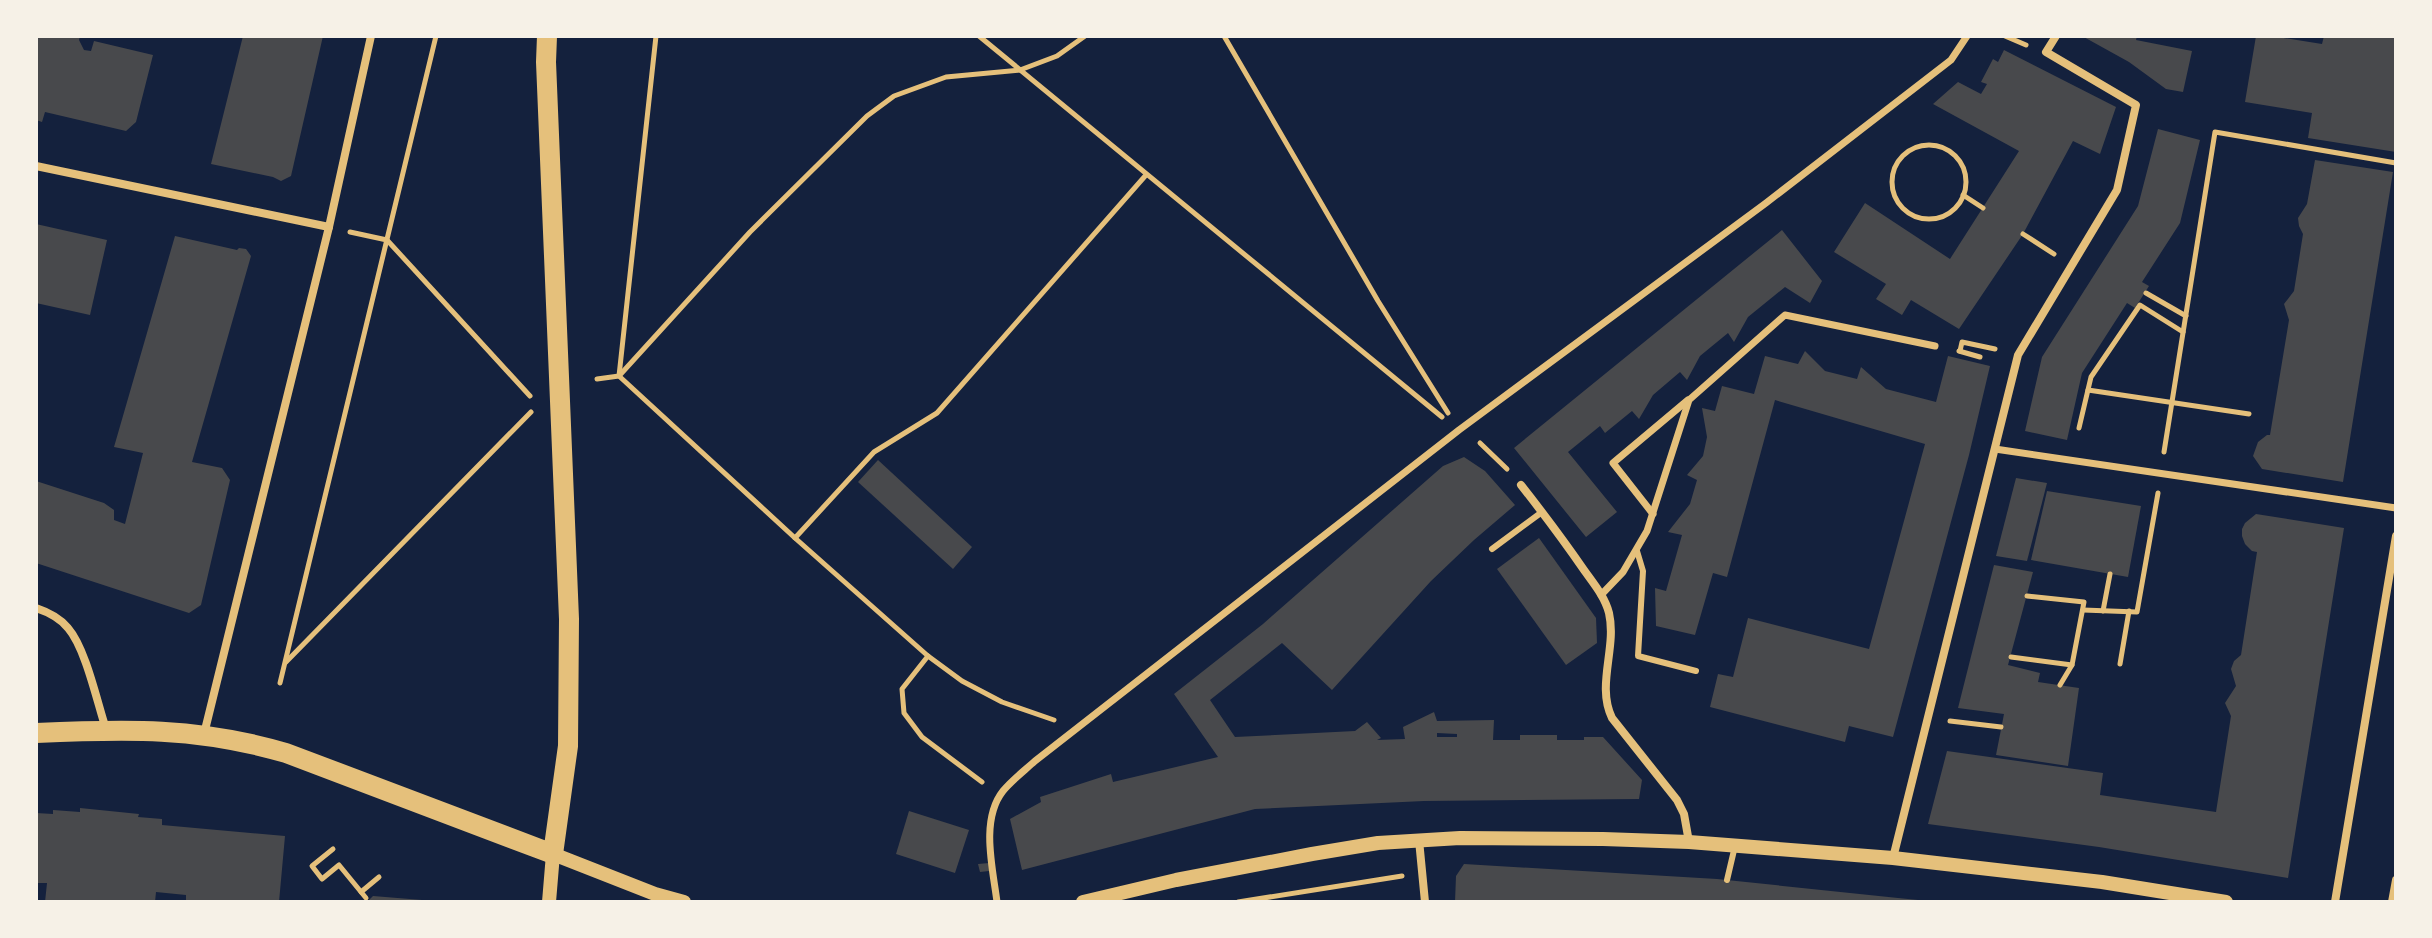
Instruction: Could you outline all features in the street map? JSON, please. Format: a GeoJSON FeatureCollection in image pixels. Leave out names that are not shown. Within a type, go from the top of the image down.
{"type":"FeatureCollection","features":[{"type":"Feature","properties":{"kind":"main road"},"geometry":{"type":"LineString","coordinates":[[36,733],[150,730],[204,734],[286,753],[553,854],[568,746],[569,619],[547,36]]}},
{"type":"Feature","properties":{"kind":"street"},"geometry":{"type":"LineString","coordinates":[[204,734],[329,227],[371,36]]}},
{"type":"Feature","properties":{"kind":"street"},"geometry":{"type":"LineString","coordinates":[[997,902],[990,831],[993,810],[1001,792],[1035,761],[1459,430],[1766,203],[1951,60],[1967,36]]}},
{"type":"Feature","properties":{"kind":"street"},"geometry":{"type":"LineString","coordinates":[[1893,858],[2018,355],[2117,190],[2136,105],[2046,52],[2056,36]]}},
{"type":"Feature","properties":{"kind":"street"},"geometry":{"type":"LineString","coordinates":[[36,166],[329,227]]}},
{"type":"Feature","properties":{"kind":"street"},"geometry":{"type":"LineString","coordinates":[[1653,514],[1613,463],[1785,315],[1935,346]]}},
{"type":"Feature","properties":{"kind":"street"},"geometry":{"type":"LineString","coordinates":[[1601,595],[1623,572],[1637,551],[1653,514],[1689,400]]}},
{"type":"Feature","properties":{"kind":"street"},"geometry":{"type":"LineString","coordinates":[[1995,449],[2396,508]]}},
{"type":"Feature","properties":{"kind":"street"},"geometry":{"type":"LineString","coordinates":[[1521,485],[1601,595],[1610,619],[1605,694],[1608,709],[1677,800],[1684,814],[1689,842]]}},
{"type":"Feature","properties":{"kind":"street"},"geometry":{"type":"LineString","coordinates":[[2335,902],[2396,536]]}},
{"type":"Feature","properties":{"kind":"street"},"geometry":{"type":"LineString","coordinates":[[36,608],[59,619],[69,629],[81,654],[107,730]]}},
{"type":"Feature","properties":{"kind":"street"},"geometry":{"type":"LineString","coordinates":[[1083,902],[1252,864],[1378,843],[1603,839],[1689,842],[1893,858],[2102,882],[2226,902]]}},
{"type":"Feature","properties":{"kind":"street"},"geometry":{"type":"LineString","coordinates":[[1419,840],[1425,902]]}},
{"type":"Feature","properties":{"kind":"street"},"geometry":{"type":"LineString","coordinates":[[549,902],[553,854],[655,894],[684,902]]}},
{"type":"Feature","properties":{"kind":"street"},"geometry":{"type":"LineString","coordinates":[[2392,902],[2396,880]]}},
{"type":"Feature","properties":{"kind":"lane"},"geometry":{"type":"LineString","coordinates":[[1492,549],[1542,512]]}},
{"type":"Feature","properties":{"kind":"lane"},"geometry":{"type":"LineString","coordinates":[[1637,551],[1643,571],[1638,656],[1696,671]]}},
{"type":"Feature","properties":{"kind":"lane"},"geometry":{"type":"LineString","coordinates":[[1727,880],[1735,846]]}},
{"type":"Feature","properties":{"kind":"path"},"geometry":{"type":"LineString","coordinates":[[280,683],[436,36]]}},
{"type":"Feature","properties":{"kind":"path"},"geometry":{"type":"LineString","coordinates":[[619,376],[656,36]]}},
{"type":"Feature","properties":{"kind":"path"},"geometry":{"type":"LineString","coordinates":[[979,36],[1459,430],[1500,460],[1521,485]]}},
{"type":"Feature","properties":{"kind":"path"},"geometry":{"type":"LineString","coordinates":[[597,379],[619,376],[750,232],[885,102],[946,77],[1020,70],[1057,56],[1085,36]]}},
{"type":"Feature","properties":{"kind":"path"},"geometry":{"type":"LineString","coordinates":[[1224,36],[1378,301],[1459,430]]}},
{"type":"Feature","properties":{"kind":"path"},"geometry":{"type":"LineString","coordinates":[[2083,610],[2137,612],[2215,132],[2396,163]]}},
{"type":"Feature","properties":{"kind":"path"},"geometry":{"type":"LineString","coordinates":[[1932,144],[1948,150],[1964,170],[1966,187],[1963,195],[1954,209],[1939,218],[1914,215],[1895,197],[1892,181],[1896,164],[1907,151],[1923,145],[1932,144]]}},
{"type":"Feature","properties":{"kind":"path"},"geometry":{"type":"LineString","coordinates":[[795,538],[874,452],[937,413],[1146,175]]}},
{"type":"Feature","properties":{"kind":"path"},"geometry":{"type":"LineString","coordinates":[[1963,195],[1983,208]]}},
{"type":"Feature","properties":{"kind":"path"},"geometry":{"type":"LineString","coordinates":[[286,663],[538,405],[387,240],[340,230]]}},
{"type":"Feature","properties":{"kind":"path"},"geometry":{"type":"LineString","coordinates":[[2023,234],[2071,265]]}},
{"type":"Feature","properties":{"kind":"path"},"geometry":{"type":"LineString","coordinates":[[2146,293],[2186,316]]}},
{"type":"Feature","properties":{"kind":"path"},"geometry":{"type":"LineString","coordinates":[[2079,428],[2091,377],[2140,305],[2183,332]]}},
{"type":"Feature","properties":{"kind":"path"},"geometry":{"type":"LineString","coordinates":[[1980,357],[1960,351],[1962,342],[2018,355]]}},
{"type":"Feature","properties":{"kind":"path"},"geometry":{"type":"LineString","coordinates":[[619,376],[928,656],[962,681],[1002,702],[1077,728]]}},
{"type":"Feature","properties":{"kind":"path"},"geometry":{"type":"LineString","coordinates":[[2088,390],[2249,414]]}},
{"type":"Feature","properties":{"kind":"path"},"geometry":{"type":"LineString","coordinates":[[2103,611],[2110,574]]}},
{"type":"Feature","properties":{"kind":"path"},"geometry":{"type":"LineString","coordinates":[[2027,596],[2084,602],[2072,665],[2060,685]]}},
{"type":"Feature","properties":{"kind":"path"},"geometry":{"type":"LineString","coordinates":[[2120,664],[2129,611]]}},
{"type":"Feature","properties":{"kind":"path"},"geometry":{"type":"LineString","coordinates":[[928,656],[902,689],[904,713],[922,737],[1001,792]]}},
{"type":"Feature","properties":{"kind":"path"},"geometry":{"type":"LineString","coordinates":[[2011,657],[2072,665]]}},
{"type":"Feature","properties":{"kind":"path"},"geometry":{"type":"LineString","coordinates":[[1927,716],[2001,727]]}},
{"type":"Feature","properties":{"kind":"path"},"geometry":{"type":"LineString","coordinates":[[333,849],[312,866],[322,879],[339,865],[366,898]]}},
{"type":"Feature","properties":{"kind":"path"},"geometry":{"type":"LineString","coordinates":[[1238,902],[1422,874]]}},
{"type":"Feature","properties":{"kind":"path"},"geometry":{"type":"LineString","coordinates":[[361,892],[379,877]]}},
{"type":"Feature","properties":{"kind":"building"},"geometry":{"type":"Polygon","coordinates":[[[36,36],[80,36],[84,50],[91,51],[94,41],[153,55],[136,122],[126,131],[45,112],[42,122],[36,120],[36,36]]]}},
{"type":"Feature","properties":{"kind":"building"},"geometry":{"type":"Polygon","coordinates":[[[243,36],[323,36],[291,176],[281,181],[211,164],[243,36]]]}},
{"type":"Feature","properties":{"kind":"building"},"geometry":{"type":"Polygon","coordinates":[[[2082,36],[2137,36],[2136,40],[2192,51],[2183,92],[2166,89],[2129,62],[2082,36]]]}},
{"type":"Feature","properties":{"kind":"building"},"geometry":{"type":"Polygon","coordinates":[[[2256,36],[2322,44],[2324,36],[2396,36],[2396,152],[2308,138],[2312,113],[2245,102],[2256,36]]]}},
{"type":"Feature","properties":{"kind":"building"},"geometry":{"type":"Polygon","coordinates":[[[2004,50],[2116,107],[2100,154],[2073,141],[2023,234],[1959,329],[1911,300],[1902,315],[1876,299],[1886,284],[1834,252],[1865,203],[1950,259],[2019,151],[1933,104],[1958,82],[1981,94],[1987,84],[1981,82],[1993,59],[1998,62],[2004,50]]]}},
{"type":"Feature","properties":{"kind":"building"},"geometry":{"type":"Polygon","coordinates":[[[2158,129],[2200,140],[2180,223],[2142,282],[2149,286],[2135,308],[2127,303],[2082,373],[2067,440],[2025,431],[2042,357],[2138,206],[2158,129]]]}},
{"type":"Feature","properties":{"kind":"building"},"geometry":{"type":"Polygon","coordinates":[[[2315,160],[2393,172],[2343,482],[2262,469],[2253,456],[2258,442],[2270,435],[2289,320],[2284,304],[2294,291],[2303,234],[2298,218],[2307,204],[2315,160]]]}},
{"type":"Feature","properties":{"kind":"building"},"geometry":{"type":"Polygon","coordinates":[[[36,224],[107,240],[90,315],[36,303],[36,224]]]}},
{"type":"Feature","properties":{"kind":"building"},"geometry":{"type":"Polygon","coordinates":[[[1782,230],[1822,281],[1810,303],[1785,287],[1748,317],[1734,342],[1728,333],[1700,356],[1687,380],[1680,372],[1653,395],[1639,419],[1632,411],[1605,433],[1600,426],[1568,452],[1617,512],[1586,537],[1514,448],[1782,230]]]}},
{"type":"Feature","properties":{"kind":"building"},"geometry":{"type":"Polygon","coordinates":[[[175,236],[237,250],[246,249],[251,256],[192,462],[222,468],[230,480],[201,605],[189,613],[36,563],[36,481],[104,503],[114,510],[114,520],[125,524],[143,453],[114,447],[175,236]]]}},
{"type":"Feature","properties":{"kind":"building"},"geometry":{"type":"Polygon","coordinates":[[[1805,351],[1825,371],[1857,379],[1861,367],[1886,389],[1936,402],[1948,356],[1990,366],[1893,737],[1849,726],[1845,742],[1710,707],[1718,674],[1733,677],[1748,618],[1869,649],[1925,444],[1775,400],[1727,577],[1713,573],[1695,635],[1656,626],[1655,588],[1666,591],[1682,535],[1668,532],[1690,504],[1697,480],[1687,475],[1703,456],[1707,437],[1702,408],[1715,411],[1722,386],[1754,394],[1765,356],[1798,364],[1805,351]]]}},
{"type":"Feature","properties":{"kind":"building"},"geometry":{"type":"Polygon","coordinates":[[[1464,457],[1485,471],[1515,505],[1431,581],[1332,690],[1282,643],[1210,700],[1235,737],[1355,731],[1367,722],[1381,738],[1377,740],[1405,739],[1403,727],[1434,712],[1437,721],[1494,720],[1493,740],[1520,740],[1520,735],[1557,735],[1557,740],[1603,737],[1642,780],[1639,799],[1424,801],[1255,809],[1022,870],[1010,819],[1041,802],[1040,797],[1111,774],[1113,782],[1218,757],[1174,694],[1263,624],[1443,466],[1464,457]],[[1437,733],[1437,737],[1457,737],[1457,734],[1437,733]]]}},
{"type":"Feature","properties":{"kind":"building"},"geometry":{"type":"Polygon","coordinates":[[[878,460],[972,547],[953,569],[858,482],[878,460]]]}},
{"type":"Feature","properties":{"kind":"building"},"geometry":{"type":"Polygon","coordinates":[[[2016,478],[2047,483],[2027,561],[1996,556],[2016,478]]]}},
{"type":"Feature","properties":{"kind":"building"},"geometry":{"type":"Polygon","coordinates":[[[2047,491],[2141,506],[2128,577],[2031,560],[2047,491]]]}},
{"type":"Feature","properties":{"kind":"building"},"geometry":{"type":"Polygon","coordinates":[[[2256,514],[2344,528],[2288,878],[2099,847],[1928,824],[1947,751],[2103,773],[2100,795],[2216,812],[2231,716],[2225,703],[2236,686],[2231,669],[2241,655],[2257,552],[2245,544],[2242,529],[2256,514]]]}},
{"type":"Feature","properties":{"kind":"building"},"geometry":{"type":"Polygon","coordinates":[[[1539,538],[1596,618],[1597,643],[1566,665],[1497,569],[1539,538]]]}},
{"type":"Feature","properties":{"kind":"building"},"geometry":{"type":"Polygon","coordinates":[[[1994,565],[2033,572],[2008,665],[2040,673],[2038,682],[2079,688],[2068,766],[1996,755],[2004,714],[1958,708],[1994,565]]]}},
{"type":"Feature","properties":{"kind":"building"},"geometry":{"type":"Polygon","coordinates":[[[80,808],[139,814],[138,817],[162,819],[162,825],[285,836],[279,902],[186,902],[186,895],[156,892],[155,902],[45,902],[47,883],[36,883],[36,813],[53,814],[53,810],[80,812],[80,808]]]}},
{"type":"Feature","properties":{"kind":"building"},"geometry":{"type":"Polygon","coordinates":[[[909,811],[969,830],[955,873],[896,854],[909,811]]]}},
{"type":"Feature","properties":{"kind":"building"},"geometry":{"type":"Polygon","coordinates":[[[989,863],[989,871],[980,872],[978,864],[989,863]]]}},
{"type":"Feature","properties":{"kind":"building"},"geometry":{"type":"Polygon","coordinates":[[[1464,864],[1717,879],[1918,900],[1455,902],[1456,876],[1464,864]]]}},
{"type":"Feature","properties":{"kind":"building"},"geometry":{"type":"Polygon","coordinates":[[[373,896],[422,900],[422,902],[367,902],[373,896]]]}}]}
